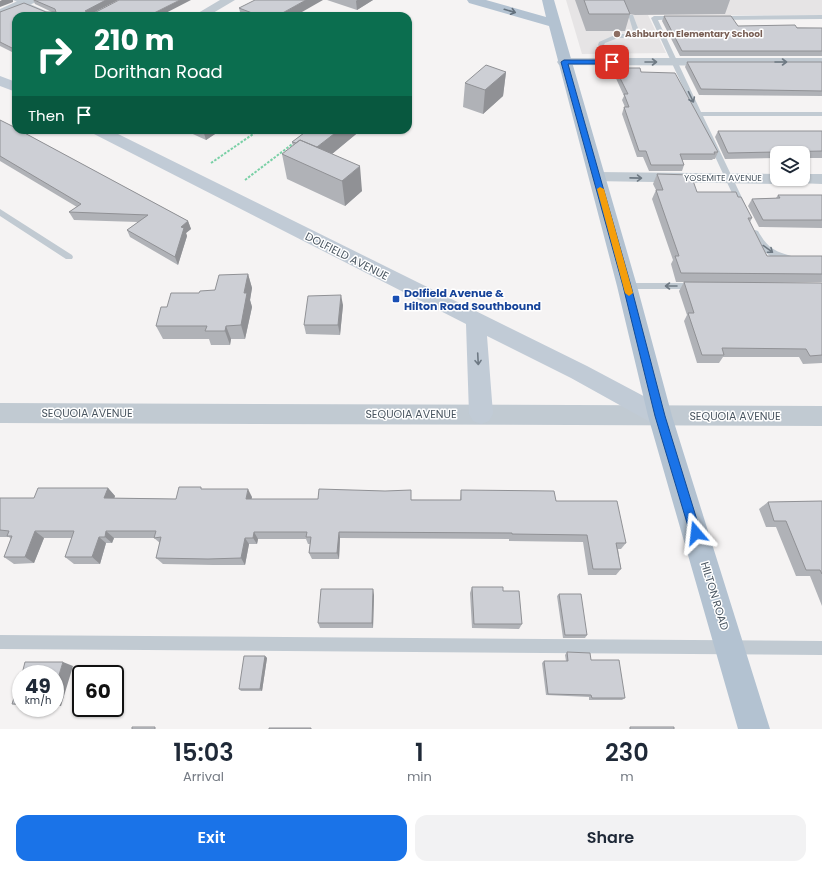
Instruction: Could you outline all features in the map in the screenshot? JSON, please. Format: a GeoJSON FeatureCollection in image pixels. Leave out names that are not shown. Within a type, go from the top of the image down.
{"type":"FeatureCollection","features":[{"type":"Feature","properties":{"kind":"main road"},"geometry":{"type":"LineString","coordinates":[[473,0],[555,24]]}},
{"type":"Feature","properties":{"kind":"main road","name":"HILTON ROAD"},"geometry":{"type":"LineString","coordinates":[[548,0],[627,286],[660,416],[754,729]]}},
{"type":"Feature","properties":{"kind":"street"},"geometry":{"type":"LineString","coordinates":[[206,12],[229,0]]}},
{"type":"Feature","properties":{"kind":"street"},"geometry":{"type":"LineString","coordinates":[[0,13],[23,1]]}},
{"type":"Feature","properties":{"kind":"street"},"geometry":{"type":"LineString","coordinates":[[564,62],[822,62]]}},
{"type":"Feature","properties":{"kind":"street"},"geometry":{"type":"LineString","coordinates":[[0,80],[12,86]]}},
{"type":"Feature","properties":{"kind":"street","name":"DOLFIELD AVENUE"},"geometry":{"type":"LineString","coordinates":[[106,134],[579,372],[660,416]]}},
{"type":"Feature","properties":{"kind":"street","name":"YOSEMITE AVENUE"},"geometry":{"type":"LineString","coordinates":[[597,177],[770,179]]}},
{"type":"Feature","properties":{"kind":"street"},"geometry":{"type":"LineString","coordinates":[[810,179],[822,179]]}},
{"type":"Feature","properties":{"kind":"street"},"geometry":{"type":"LineString","coordinates":[[476,320],[481,414]]}},
{"type":"Feature","properties":{"kind":"street","name":"SEQUOIA AVENUE"},"geometry":{"type":"LineString","coordinates":[[0,413],[822,416]]}},
{"type":"Feature","properties":{"kind":"lane"},"geometry":{"type":"LineString","coordinates":[[23,1],[46,12]]}},
{"type":"Feature","properties":{"kind":"lane"},"geometry":{"type":"LineString","coordinates":[[612,62],[601,45],[602,42],[617,36],[638,36],[630,15]]}},
{"type":"Feature","properties":{"kind":"lane"},"geometry":{"type":"LineString","coordinates":[[710,18],[822,17]]}},
{"type":"Feature","properties":{"kind":"lane"},"geometry":{"type":"LineString","coordinates":[[678,18],[654,18],[744,211]]}},
{"type":"Feature","properties":{"kind":"lane"},"geometry":{"type":"LineString","coordinates":[[699,114],[822,114]]}},
{"type":"Feature","properties":{"kind":"lane"},"geometry":{"type":"LineString","coordinates":[[0,212],[69,257]]}},
{"type":"Feature","properties":{"kind":"lane"},"geometry":{"type":"LineString","coordinates":[[751,226],[758,240],[772,253],[788,258],[802,259]]}},
{"type":"Feature","properties":{"kind":"lane"},"geometry":{"type":"LineString","coordinates":[[627,286],[706,286]]}},
{"type":"Feature","properties":{"kind":"lane"},"geometry":{"type":"LineString","coordinates":[[0,642],[822,648]]}},
{"type":"Feature","properties":{"kind":"path"},"geometry":{"type":"LineString","coordinates":[[211,163],[253,134]]}},
{"type":"Feature","properties":{"kind":"path"},"geometry":{"type":"LineString","coordinates":[[245,180],[300,139]]}},
{"type":"Feature","properties":{"kind":"shaded area","name":"Ashburton Elementary School"},"geometry":{"type":"Polygon","coordinates":[[[566,0],[822,0],[822,15],[648,15],[666,53],[582,54],[566,0]]]}},
{"type":"Feature","properties":{"kind":"building"},"geometry":{"type":"Polygon","coordinates":[[[34,0],[106,0],[85,11],[88,12],[56,12],[55,9],[34,0]]]}},
{"type":"Feature","properties":{"kind":"building"},"geometry":{"type":"Polygon","coordinates":[[[119,0],[180,0],[156,12],[96,12],[119,0]]]}},
{"type":"Feature","properties":{"kind":"building"},"geometry":{"type":"Polygon","coordinates":[[[255,0],[306,0],[284,12],[250,12],[239,8],[255,0]]]}},
{"type":"Feature","properties":{"kind":"building"},"geometry":{"type":"Polygon","coordinates":[[[584,0],[624,0],[630,14],[589,14],[584,0]]]}},
{"type":"Feature","properties":{"kind":"building"},"geometry":{"type":"Polygon","coordinates":[[[24,3],[46,12],[12,12],[12,48],[0,42],[0,12],[24,3]]]}},
{"type":"Feature","properties":{"kind":"building"},"geometry":{"type":"Polygon","coordinates":[[[664,16],[731,16],[738,26],[795,25],[797,28],[822,28],[822,51],[682,51],[664,16]]]}},
{"type":"Feature","properties":{"kind":"building"},"geometry":{"type":"Polygon","coordinates":[[[687,62],[822,62],[822,91],[701,89],[687,62]]]}},
{"type":"Feature","properties":{"kind":"building"},"geometry":{"type":"Polygon","coordinates":[[[486,65],[506,72],[485,90],[465,83],[486,65]]]}},
{"type":"Feature","properties":{"kind":"building"},"geometry":{"type":"Polygon","coordinates":[[[615,68],[640,68],[641,72],[675,73],[718,152],[714,152],[715,154],[680,154],[684,165],[651,165],[646,151],[639,151],[624,107],[629,107],[624,94],[628,94],[615,68]]]}},
{"type":"Feature","properties":{"kind":"building"},"geometry":{"type":"Polygon","coordinates":[[[0,120],[12,126],[12,134],[26,134],[188,221],[181,227],[184,228],[175,257],[127,230],[148,215],[69,212],[81,204],[0,156],[0,120]]]}},
{"type":"Feature","properties":{"kind":"building"},"geometry":{"type":"Polygon","coordinates":[[[718,131],[822,131],[822,151],[810,151],[810,146],[770,146],[770,152],[728,153],[718,131]]]}},
{"type":"Feature","properties":{"kind":"building"},"geometry":{"type":"Polygon","coordinates":[[[303,134],[334,134],[317,147],[300,140],[296,143],[292,142],[303,134]]]}},
{"type":"Feature","properties":{"kind":"building"},"geometry":{"type":"Polygon","coordinates":[[[300,140],[360,166],[342,181],[282,154],[300,140]]]}},
{"type":"Feature","properties":{"kind":"building"},"geometry":{"type":"Polygon","coordinates":[[[657,174],[691,175],[697,192],[736,192],[738,197],[741,197],[752,218],[748,218],[767,256],[822,256],[822,274],[681,273],[675,256],[679,256],[656,190],[663,190],[657,174]]]}},
{"type":"Feature","properties":{"kind":"building"},"geometry":{"type":"Polygon","coordinates":[[[778,195],[822,195],[822,220],[763,220],[752,199],[780,198],[778,195]]]}},
{"type":"Feature","properties":{"kind":"building"},"geometry":{"type":"Polygon","coordinates":[[[248,274],[244,293],[247,293],[241,325],[226,326],[225,331],[205,331],[207,326],[156,326],[161,307],[167,307],[171,293],[199,293],[200,291],[215,290],[219,275],[248,274]]]}},
{"type":"Feature","properties":{"kind":"building"},"geometry":{"type":"Polygon","coordinates":[[[684,282],[822,283],[822,355],[810,356],[806,349],[722,348],[724,355],[702,355],[688,313],[694,313],[684,282]]]}},
{"type":"Feature","properties":{"kind":"building"},"geometry":{"type":"Polygon","coordinates":[[[341,295],[338,325],[304,325],[308,296],[341,295]]]}},
{"type":"Feature","properties":{"kind":"building"},"geometry":{"type":"Polygon","coordinates":[[[179,487],[201,487],[201,489],[248,489],[246,499],[318,499],[319,489],[385,491],[411,490],[411,500],[461,500],[461,490],[554,491],[556,501],[617,501],[626,543],[616,543],[621,569],[593,569],[587,535],[512,533],[339,532],[337,553],[309,553],[311,537],[306,537],[307,532],[254,532],[253,538],[245,538],[241,558],[208,559],[156,558],[161,537],[154,538],[156,531],[106,531],[105,537],[99,537],[92,557],[65,557],[74,531],[35,531],[25,557],[4,557],[12,536],[7,536],[9,531],[0,530],[0,498],[34,498],[38,488],[108,488],[104,498],[176,499],[179,487]]]}},
{"type":"Feature","properties":{"kind":"building"},"geometry":{"type":"Polygon","coordinates":[[[822,501],[822,574],[820,570],[806,570],[786,521],[774,521],[768,502],[822,501]]]}},
{"type":"Feature","properties":{"kind":"building"},"geometry":{"type":"Polygon","coordinates":[[[472,587],[503,587],[503,591],[519,591],[522,624],[474,624],[472,587]]]}},
{"type":"Feature","properties":{"kind":"building"},"geometry":{"type":"Polygon","coordinates":[[[321,589],[373,589],[372,623],[318,623],[321,589]]]}},
{"type":"Feature","properties":{"kind":"building"},"geometry":{"type":"Polygon","coordinates":[[[559,594],[581,594],[587,635],[565,635],[559,594]]]}},
{"type":"Feature","properties":{"kind":"building"},"geometry":{"type":"Polygon","coordinates":[[[567,652],[590,653],[591,660],[619,660],[625,698],[592,698],[591,695],[548,694],[544,661],[568,661],[567,652]]]}},
{"type":"Feature","properties":{"kind":"building"},"geometry":{"type":"Polygon","coordinates":[[[244,656],[265,656],[260,689],[239,689],[244,656]]]}},
{"type":"Feature","properties":{"kind":"building"},"geometry":{"type":"Polygon","coordinates":[[[25,662],[63,662],[62,665],[24,665],[25,662]]]}},
{"type":"Feature","properties":{"kind":"building"},"geometry":{"type":"Polygon","coordinates":[[[132,727],[155,727],[155,729],[132,729],[132,727]]]}},
{"type":"Feature","properties":{"kind":"building"},"geometry":{"type":"Polygon","coordinates":[[[630,727],[674,727],[674,729],[630,729],[630,727]]]}},
{"type":"Feature","properties":{"kind":"building"},"geometry":{"type":"Polygon","coordinates":[[[311,728],[311,729],[269,729],[311,728]]]}},
{"type":"Feature","properties":{"kind":"slow traffic"},"geometry":{"type":"LineString","coordinates":[[600,189],[629,293]]}},
{"type":"Feature","properties":{"kind":"place","name":"Ashburton Elementary School"},"geometry":{"type":"Point","coordinates":[617,34]}},
{"type":"Feature","properties":{"kind":"place","name":"Dolfield Avenue & Hilton Road Southbound"},"geometry":{"type":"Point","coordinates":[396,299]}},
{"type":"Feature","properties":{"kind":"route"},"geometry":{"type":"LineString","coordinates":[[612,62],[564,62],[627,286],[660,416],[696,533]]}}]}
